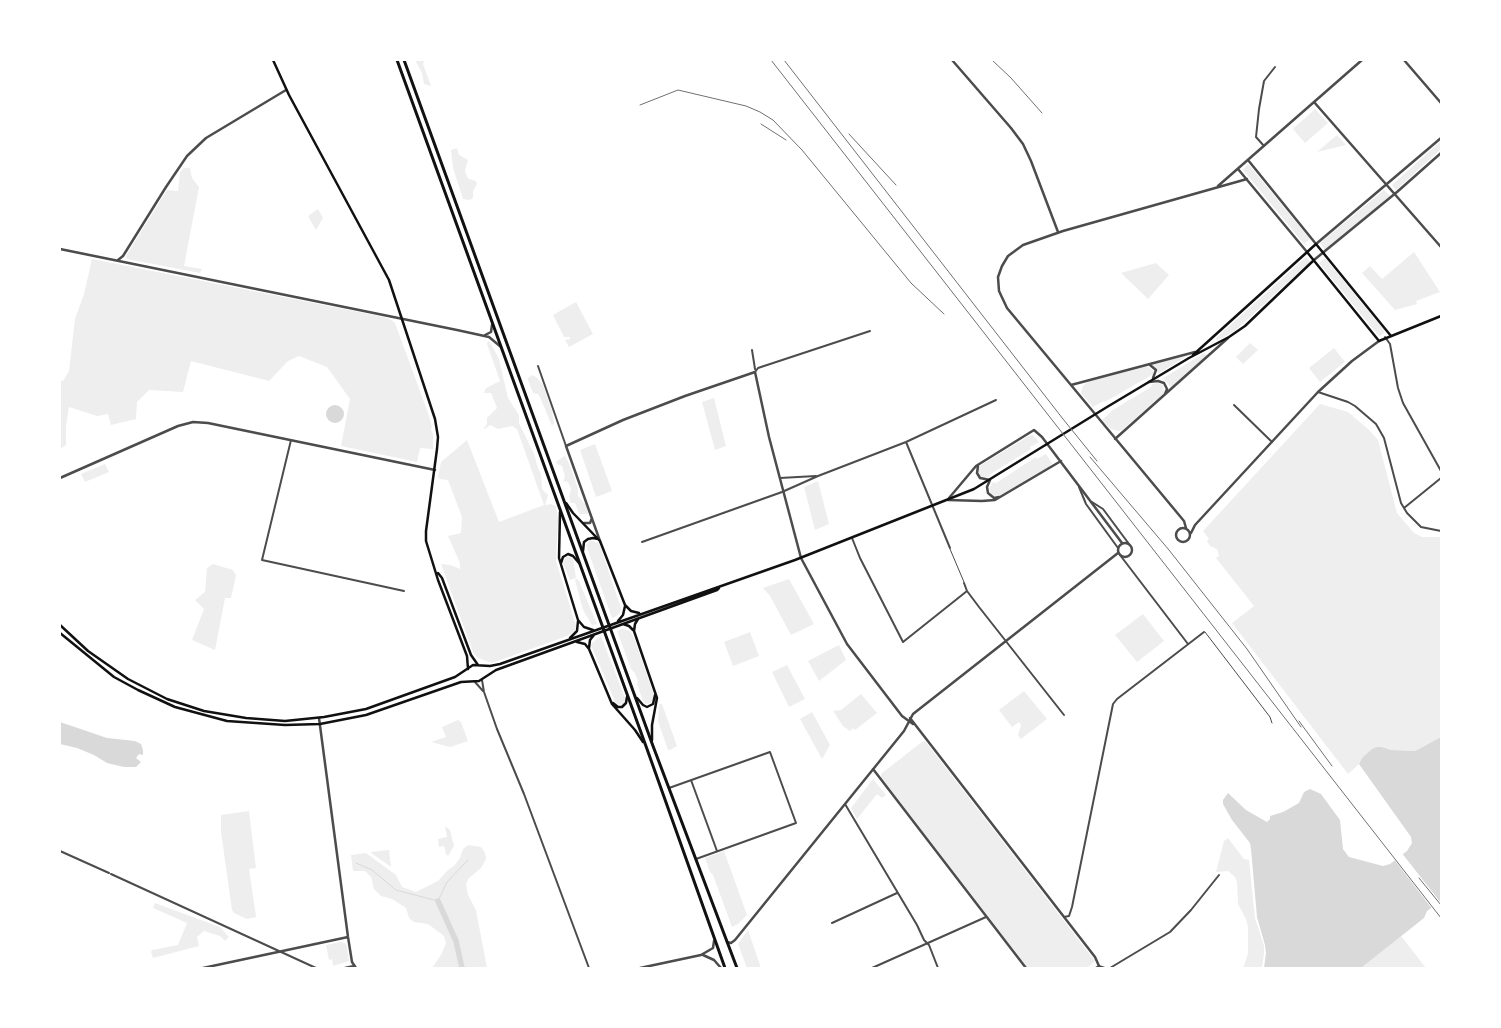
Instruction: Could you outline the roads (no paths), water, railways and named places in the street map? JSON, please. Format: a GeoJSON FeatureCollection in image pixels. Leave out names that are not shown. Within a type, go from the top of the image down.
{"type":"FeatureCollection","features":[{"type":"Feature","properties":{"kind":"highway"},"geometry":{"type":"LineString","coordinates":[[397,60],[600,618],[714,937],[723,968]]}},
{"type":"Feature","properties":{"kind":"highway"},"geometry":{"type":"LineString","coordinates":[[404,60],[653,746],[737,968]]}},
{"type":"Feature","properties":{"kind":"main road"},"geometry":{"type":"LineString","coordinates":[[274,60],[286,90],[384,271],[435,419],[438,442],[426,536],[430,554],[467,656],[467,675],[475,682],[496,670],[573,642],[616,622],[801,558],[966,493],[1189,358],[1229,337],[1245,326],[1314,260]]}},
{"type":"Feature","properties":{"kind":"main road"},"geometry":{"type":"LineString","coordinates":[[1189,358],[1316,244],[1390,336]]}},
{"type":"Feature","properties":{"kind":"main road"},"geometry":{"type":"LineString","coordinates":[[1307,252],[1379,340],[1441,316]]}},
{"type":"Feature","properties":{"kind":"main road"},"geometry":{"type":"LineString","coordinates":[[564,500],[573,513],[600,541],[625,605],[631,611],[641,613]]}},
{"type":"Feature","properties":{"kind":"main road"},"geometry":{"type":"LineString","coordinates":[[560,508],[561,526],[558,553],[578,620],[577,631],[568,639]]}},
{"type":"Feature","properties":{"kind":"main road"},"geometry":{"type":"LineString","coordinates":[[583,554],[584,542],[592,538],[600,541]]}},
{"type":"Feature","properties":{"kind":"main road"},"geometry":{"type":"LineString","coordinates":[[561,564],[564,556],[570,554],[581,567]]}},
{"type":"Feature","properties":{"kind":"main road"},"geometry":{"type":"LineString","coordinates":[[437,572],[442,578],[471,655],[484,671],[483,678]]}},
{"type":"Feature","properties":{"kind":"main road"},"geometry":{"type":"LineString","coordinates":[[60,625],[88,651],[117,673],[152,692],[183,705],[216,714],[291,721],[319,718],[378,705],[455,678],[473,665],[500,664],[568,639],[639,618],[717,590],[720,587]]}},
{"type":"Feature","properties":{"kind":"main road"},"geometry":{"type":"LineString","coordinates":[[616,622],[623,615],[625,605]]}},
{"type":"Feature","properties":{"kind":"main road"},"geometry":{"type":"LineString","coordinates":[[634,631],[635,624],[639,618]]}},
{"type":"Feature","properties":{"kind":"main road"},"geometry":{"type":"LineString","coordinates":[[578,620],[584,627],[596,632]]}},
{"type":"Feature","properties":{"kind":"main road"},"geometry":{"type":"LineString","coordinates":[[621,624],[630,626],[634,631],[655,691],[657,701],[652,725],[653,746]]}},
{"type":"Feature","properties":{"kind":"main road"},"geometry":{"type":"LineString","coordinates":[[589,649],[590,640],[596,632]]}},
{"type":"Feature","properties":{"kind":"main road"},"geometry":{"type":"LineString","coordinates":[[60,633],[114,677],[138,690],[175,707],[226,721],[285,725],[320,724],[366,715],[457,683],[471,680]]}},
{"type":"Feature","properties":{"kind":"main road"},"geometry":{"type":"LineString","coordinates":[[573,642],[582,643],[589,649],[610,700],[616,710],[635,730],[647,749]]}},
{"type":"Feature","properties":{"kind":"main road"},"geometry":{"type":"LineString","coordinates":[[635,695],[642,705],[649,706],[654,702],[655,691]]}},
{"type":"Feature","properties":{"kind":"main road"},"geometry":{"type":"LineString","coordinates":[[610,700],[615,706],[622,707],[626,703],[627,694]]}},
{"type":"Feature","properties":{"kind":"street"},"geometry":{"type":"LineString","coordinates":[[952,60],[1023,144],[1058,232]]}},
{"type":"Feature","properties":{"kind":"street"},"geometry":{"type":"LineString","coordinates":[[1217,188],[1362,60]]}},
{"type":"Feature","properties":{"kind":"street"},"geometry":{"type":"LineString","coordinates":[[1404,60],[1441,103]]}},
{"type":"Feature","properties":{"kind":"street"},"geometry":{"type":"LineString","coordinates":[[1264,146],[1256,137],[1259,109],[1264,80],[1275,67]]}},
{"type":"Feature","properties":{"kind":"street"},"geometry":{"type":"LineString","coordinates":[[118,260],[124,256],[187,156],[206,138],[286,90]]}},
{"type":"Feature","properties":{"kind":"street"},"geometry":{"type":"LineString","coordinates":[[1314,102],[1441,247]]}},
{"type":"Feature","properties":{"kind":"street"},"geometry":{"type":"LineString","coordinates":[[1248,160],[1316,244],[1441,138]]}},
{"type":"Feature","properties":{"kind":"street"},"geometry":{"type":"LineString","coordinates":[[1314,260],[1441,153]]}},
{"type":"Feature","properties":{"kind":"street"},"geometry":{"type":"LineString","coordinates":[[1238,168],[1307,252]]}},
{"type":"Feature","properties":{"kind":"street"},"geometry":{"type":"LineString","coordinates":[[1192,532],[1008,308],[1000,295],[998,286],[1000,271],[1010,253],[1023,245],[1058,232],[1247,179]]}},
{"type":"Feature","properties":{"kind":"street"},"geometry":{"type":"LineString","coordinates":[[60,249],[401,317],[484,336],[493,339],[502,348]]}},
{"type":"Feature","properties":{"kind":"street"},"geometry":{"type":"LineString","coordinates":[[484,336],[490,334],[492,329],[491,316]]}},
{"type":"Feature","properties":{"kind":"street"},"geometry":{"type":"LineString","coordinates":[[566,446],[641,413],[755,372],[758,368],[870,331]]}},
{"type":"Feature","properties":{"kind":"street"},"geometry":{"type":"LineString","coordinates":[[1116,439],[1229,337]]}},
{"type":"Feature","properties":{"kind":"street"},"geometry":{"type":"LineString","coordinates":[[1386,337],[1390,344],[1398,388],[1403,403],[1441,471]]}},
{"type":"Feature","properties":{"kind":"street"},"geometry":{"type":"LineString","coordinates":[[1195,525],[1180,528],[1177,531],[1176,537],[1178,540],[1182,542],[1188,541],[1195,525],[1318,392],[1352,361],[1379,340]]}},
{"type":"Feature","properties":{"kind":"street"},"geometry":{"type":"LineString","coordinates":[[752,350],[756,380],[782,492],[801,558],[847,644],[902,716],[910,719],[1095,957],[1097,967],[1105,968]]}},
{"type":"Feature","properties":{"kind":"street"},"geometry":{"type":"LineString","coordinates":[[1071,384],[1197,352]]}},
{"type":"Feature","properties":{"kind":"street"},"geometry":{"type":"LineString","coordinates":[[1148,383],[1154,378],[1156,372],[1154,367],[1149,364]]}},
{"type":"Feature","properties":{"kind":"street"},"geometry":{"type":"LineString","coordinates":[[538,366],[600,541]]}},
{"type":"Feature","properties":{"kind":"street"},"geometry":{"type":"LineString","coordinates":[[1148,383],[1158,381],[1164,383],[1167,390],[1163,397]]}},
{"type":"Feature","properties":{"kind":"street"},"geometry":{"type":"LineString","coordinates":[[1318,392],[1356,406],[1381,431],[1404,508],[1410,517],[1421,527],[1441,531]]}},
{"type":"Feature","properties":{"kind":"street"},"geometry":{"type":"LineString","coordinates":[[642,542],[782,492],[906,442],[996,400]]}},
{"type":"Feature","properties":{"kind":"street"},"geometry":{"type":"LineString","coordinates":[[1234,405],[1272,442]]}},
{"type":"Feature","properties":{"kind":"street"},"geometry":{"type":"LineString","coordinates":[[60,478],[188,423],[208,423],[435,470]]}},
{"type":"Feature","properties":{"kind":"street"},"geometry":{"type":"LineString","coordinates":[[947,500],[979,465],[1034,430],[1061,461],[1122,543],[1129,544]]}},
{"type":"Feature","properties":{"kind":"street"},"geometry":{"type":"LineString","coordinates":[[291,440],[262,560],[404,591]]}},
{"type":"Feature","properties":{"kind":"street"},"geometry":{"type":"LineString","coordinates":[[906,442],[950,548]]}},
{"type":"Feature","properties":{"kind":"street"},"geometry":{"type":"LineString","coordinates":[[947,500],[988,501],[1000,497],[1061,461]]}},
{"type":"Feature","properties":{"kind":"street"},"geometry":{"type":"LineString","coordinates":[[979,465],[977,470],[978,476],[982,479],[990,480],[987,488],[988,493],[994,498],[1000,497]]}},
{"type":"Feature","properties":{"kind":"street"},"geometry":{"type":"LineString","coordinates":[[779,478],[818,476]]}},
{"type":"Feature","properties":{"kind":"street"},"geometry":{"type":"LineString","coordinates":[[1404,508],[1441,478]]}},
{"type":"Feature","properties":{"kind":"street"},"geometry":{"type":"LineString","coordinates":[[1078,485],[1086,504],[1118,548],[1119,554],[1188,644]]}},
{"type":"Feature","properties":{"kind":"street"},"geometry":{"type":"LineString","coordinates":[[1090,501],[1103,509],[1132,549],[1127,556],[1119,554]]}},
{"type":"Feature","properties":{"kind":"street"},"geometry":{"type":"LineString","coordinates":[[584,523],[590,523],[592,517]]}},
{"type":"Feature","properties":{"kind":"street"},"geometry":{"type":"LineString","coordinates":[[592,538],[596,535],[596,530]]}},
{"type":"Feature","properties":{"kind":"street"},"geometry":{"type":"LineString","coordinates":[[852,538],[860,558],[903,642],[967,591]]}},
{"type":"Feature","properties":{"kind":"street"},"geometry":{"type":"LineString","coordinates":[[1118,548],[1122,543]]}},
{"type":"Feature","properties":{"kind":"street"},"geometry":{"type":"LineString","coordinates":[[727,942],[733,942],[904,731],[913,714],[1119,554]]}},
{"type":"Feature","properties":{"kind":"street"},"geometry":{"type":"LineString","coordinates":[[964,583],[967,591],[1064,714]]}},
{"type":"Feature","properties":{"kind":"street"},"geometry":{"type":"LineString","coordinates":[[1064,918],[1069,916],[1072,906],[1113,704],[1204,632]]}},
{"type":"Feature","properties":{"kind":"street"},"geometry":{"type":"LineString","coordinates":[[483,678],[484,692],[589,968]]}},
{"type":"Feature","properties":{"kind":"street"},"geometry":{"type":"LineString","coordinates":[[475,682],[484,692]]}},
{"type":"Feature","properties":{"kind":"street"},"geometry":{"type":"LineString","coordinates":[[319,718],[348,937],[352,962],[355,967],[345,968]]}},
{"type":"Feature","properties":{"kind":"street"},"geometry":{"type":"LineString","coordinates":[[669,788],[770,752],[796,823],[696,859]]}},
{"type":"Feature","properties":{"kind":"street"},"geometry":{"type":"LineString","coordinates":[[874,768],[1026,968]]}},
{"type":"Feature","properties":{"kind":"street"},"geometry":{"type":"LineString","coordinates":[[691,780],[718,852]]}},
{"type":"Feature","properties":{"kind":"street"},"geometry":{"type":"LineString","coordinates":[[845,804],[929,945],[938,968]]}},
{"type":"Feature","properties":{"kind":"street"},"geometry":{"type":"LineString","coordinates":[[60,851],[316,968]]}},
{"type":"Feature","properties":{"kind":"street"},"geometry":{"type":"LineString","coordinates":[[1110,968],[1170,932],[1191,910],[1219,875]]}},
{"type":"Feature","properties":{"kind":"street"},"geometry":{"type":"LineString","coordinates":[[832,923],[897,893]]}},
{"type":"Feature","properties":{"kind":"street"},"geometry":{"type":"LineString","coordinates":[[872,968],[987,917]]}},
{"type":"Feature","properties":{"kind":"street"},"geometry":{"type":"LineString","coordinates":[[203,968],[348,937]]}},
{"type":"Feature","properties":{"kind":"street"},"geometry":{"type":"LineString","coordinates":[[640,968],[701,955],[712,948],[714,937]]}},
{"type":"Feature","properties":{"kind":"street"},"geometry":{"type":"LineString","coordinates":[[263,956],[269,947]]}},
{"type":"Feature","properties":{"kind":"street"},"geometry":{"type":"LineString","coordinates":[[701,955],[714,960],[723,968]]}},
{"type":"Feature","properties":{"kind":"lane"},"geometry":{"type":"LineString","coordinates":[[950,548],[964,583]]}},
{"type":"Feature","properties":{"kind":"lane"},"geometry":{"type":"LineString","coordinates":[[1204,632],[1270,716],[1272,723]]}},
{"type":"Feature","properties":{"kind":"waterway"},"geometry":{"type":"LineString","coordinates":[[356,863],[372,870],[396,890],[438,901],[447,882],[468,860]]}},
{"type":"Feature","properties":{"kind":"waterway"},"geometry":{"type":"LineString","coordinates":[[438,901],[456,941],[462,968]]}},
{"type":"Feature","properties":{"kind":"railway"},"geometry":{"type":"LineString","coordinates":[[771,60],[1441,918]]}},
{"type":"Feature","properties":{"kind":"railway"},"geometry":{"type":"LineString","coordinates":[[784,60],[1097,461]]}},
{"type":"Feature","properties":{"kind":"railway"},"geometry":{"type":"LineString","coordinates":[[992,60],[1042,113]]}},
{"type":"Feature","properties":{"kind":"railway"},"geometry":{"type":"LineString","coordinates":[[640,105],[678,90],[746,106],[773,120],[802,150],[911,283],[944,314]]}},
{"type":"Feature","properties":{"kind":"railway"},"geometry":{"type":"LineString","coordinates":[[761,124],[786,140]]}},
{"type":"Feature","properties":{"kind":"railway"},"geometry":{"type":"LineString","coordinates":[[849,134],[896,185]]}},
{"type":"Feature","properties":{"kind":"railway"},"geometry":{"type":"LineString","coordinates":[[1090,457],[1169,550],[1247,649],[1301,727]]}},
{"type":"Feature","properties":{"kind":"railway"},"geometry":{"type":"LineString","coordinates":[[1299,721],[1332,766]]}},
{"type":"Feature","properties":{"kind":"railway"},"geometry":{"type":"LineString","coordinates":[[1419,878],[1441,905]]}}]}
